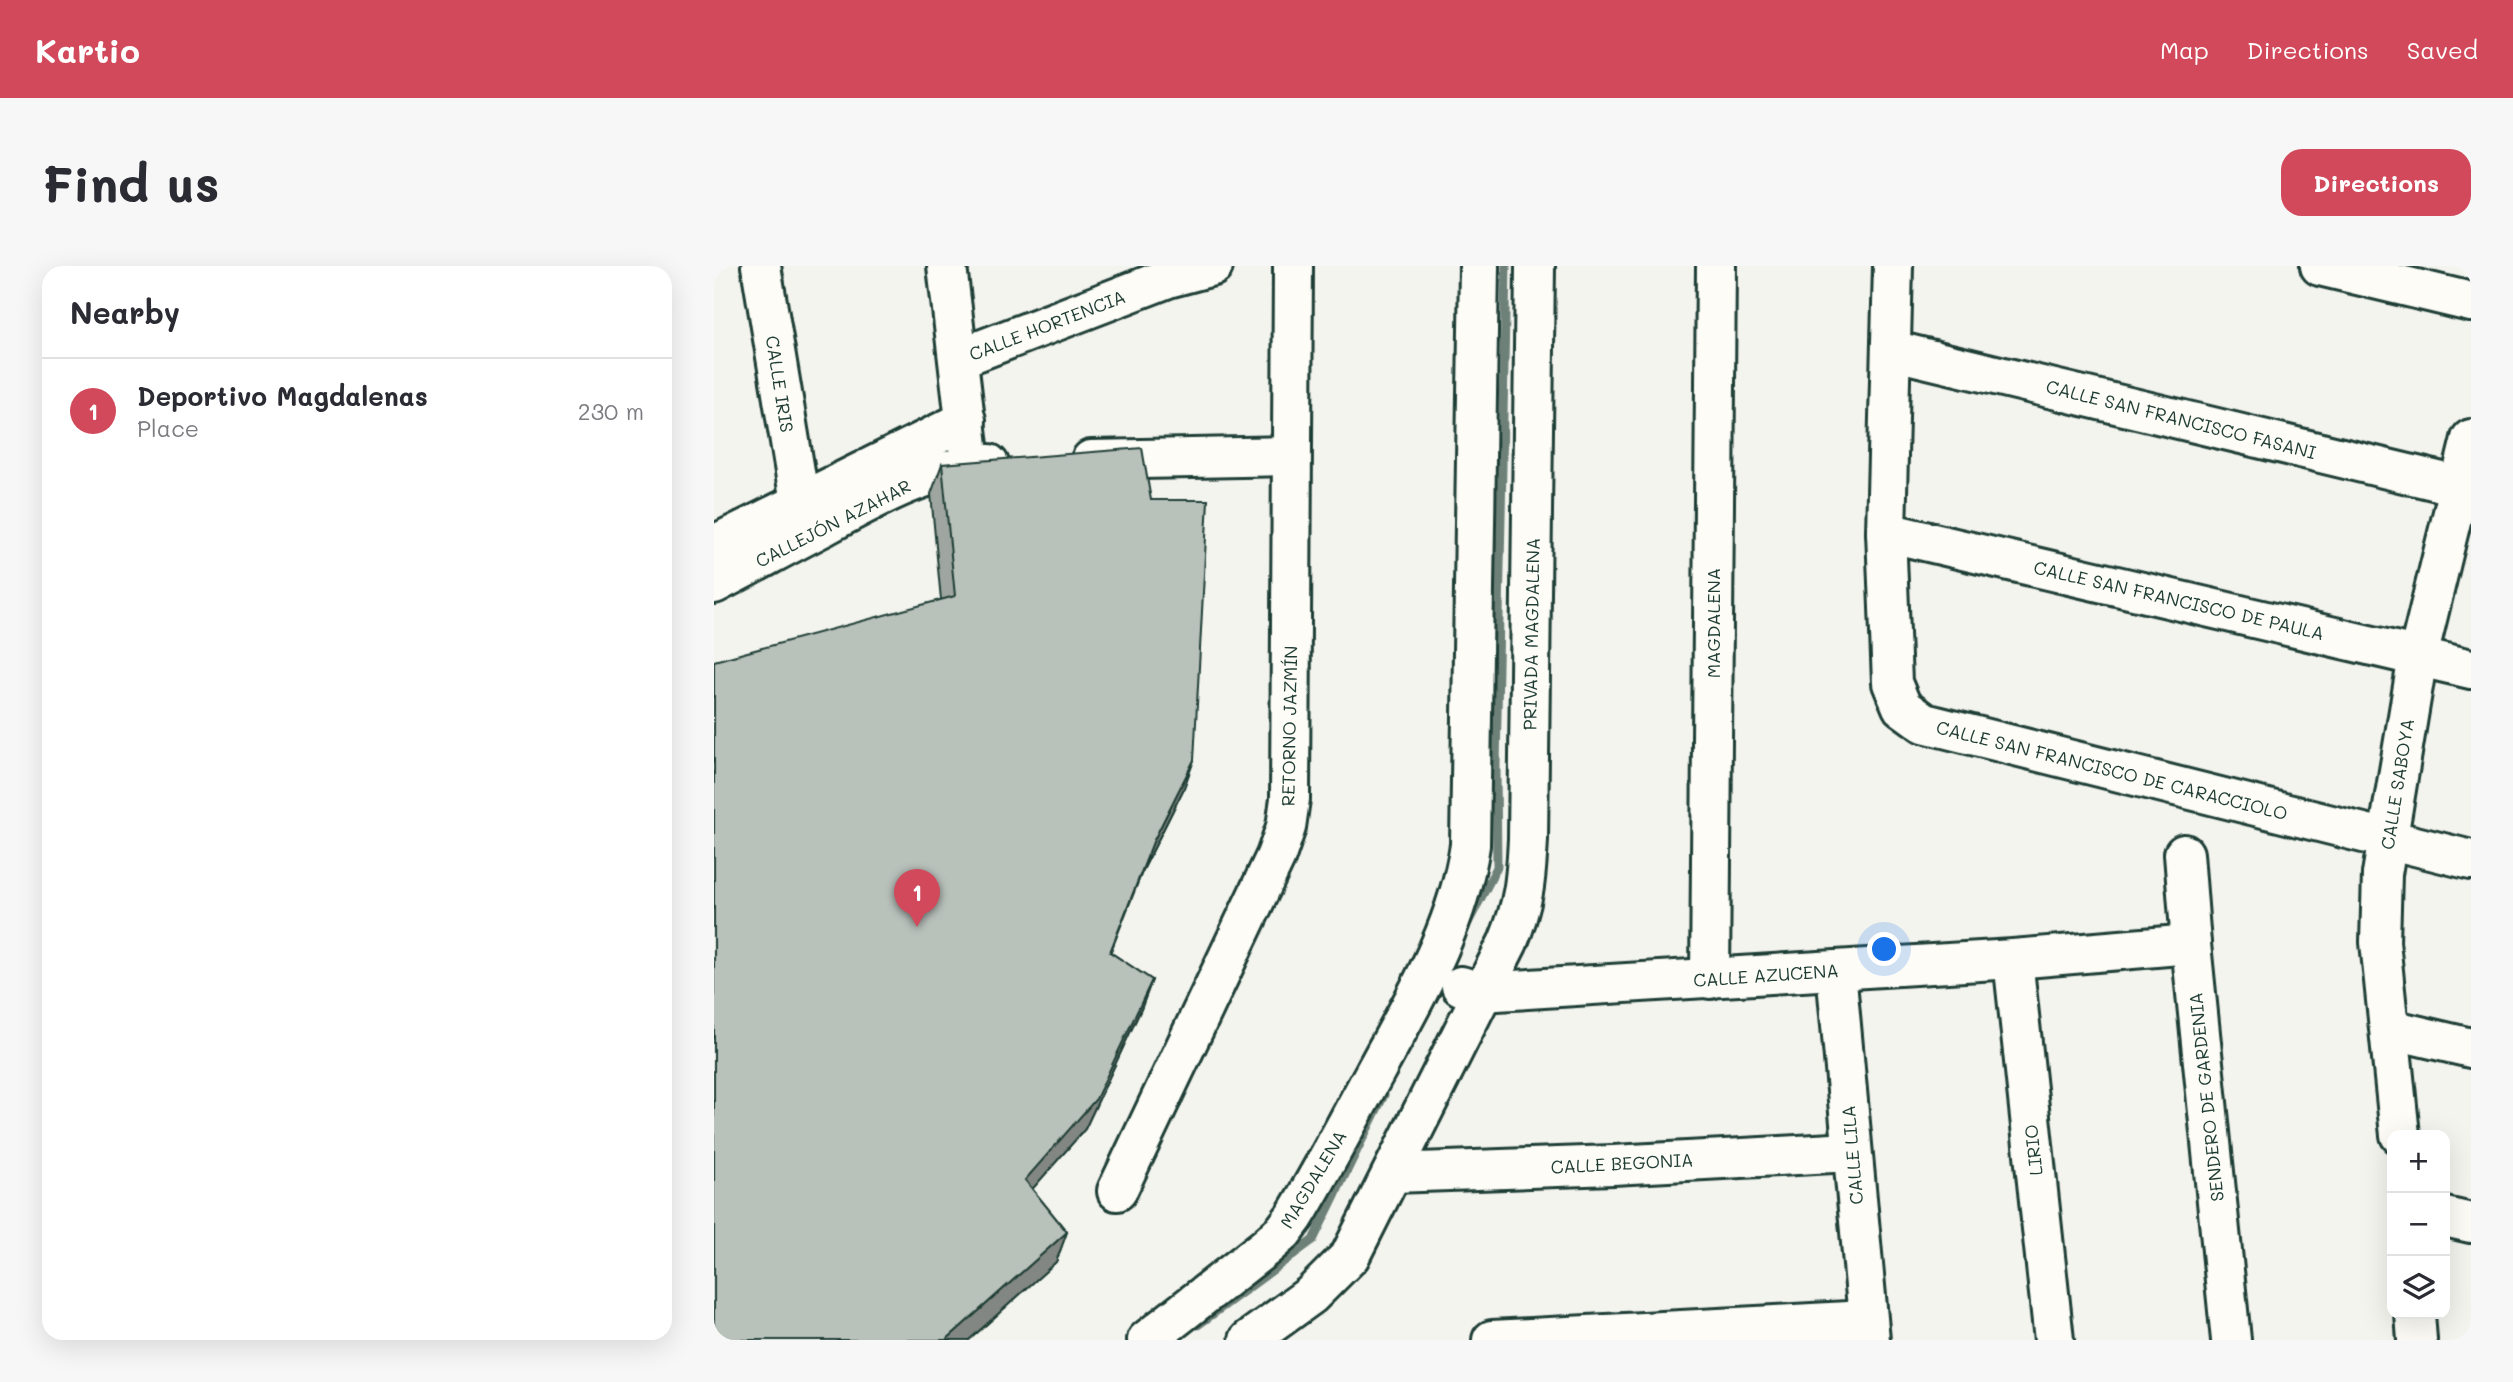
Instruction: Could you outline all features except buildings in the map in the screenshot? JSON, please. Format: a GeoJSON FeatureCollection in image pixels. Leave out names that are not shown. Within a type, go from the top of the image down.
{"type":"FeatureCollection","features":[{"type":"Feature","properties":{"kind":"street","name":"CALLE IRIS"},"geometry":{"type":"LineString","coordinates":[[761,266],[800,502]]}},
{"type":"Feature","properties":{"kind":"street"},"geometry":{"type":"LineString","coordinates":[[947,266],[960,358],[970,465]]}},
{"type":"Feature","properties":{"kind":"street","name":"CALLE HORTENCIA"},"geometry":{"type":"LineString","coordinates":[[960,358],[1168,278],[1213,266]]}},
{"type":"Feature","properties":{"kind":"street","name":"RETORNO JAZMÍN"},"geometry":{"type":"LineString","coordinates":[[1117,1191],[1270,869],[1286,827],[1290,799],[1293,266]]}},
{"type":"Feature","properties":{"kind":"street"},"geometry":{"type":"LineString","coordinates":[[1428,975],[1457,906],[1466,874],[1470,845],[1479,266]]}},
{"type":"Feature","properties":{"kind":"street","name":"PRIVADA MAGDALENA"},"geometry":{"type":"LineString","coordinates":[[1481,992],[1508,942],[1520,912],[1526,882],[1535,266]]}},
{"type":"Feature","properties":{"kind":"street","name":"MAGDALENA"},"geometry":{"type":"LineString","coordinates":[[1710,979],[1716,266]]}},
{"type":"Feature","properties":{"kind":"street","name":"CALLE SAN FRANCISCO DE CARACCIOLO"},"geometry":{"type":"LineString","coordinates":[[1893,266],[1886,532],[1892,683],[1902,707],[1924,723],[2471,860]]}},
{"type":"Feature","properties":{"kind":"street"},"geometry":{"type":"LineString","coordinates":[[2320,266],[2471,302]]}},
{"type":"Feature","properties":{"kind":"street","name":"CALLE SAN FRANCISCO FASANI"},"geometry":{"type":"LineString","coordinates":[[1891,350],[2465,488]]}},
{"type":"Feature","properties":{"kind":"street","name":"CALLEJÓN AZAHAR"},"geometry":{"type":"LineString","coordinates":[[714,545],[965,420]]}},
{"type":"Feature","properties":{"kind":"street","name":"CALLE SABOYA"},"geometry":{"type":"LineString","coordinates":[[2400,1130],[2380,942],[2380,911],[2387,839],[2418,656],[2465,488],[2471,439]]}},
{"type":"Feature","properties":{"kind":"street"},"geometry":{"type":"LineString","coordinates":[[1062,461],[1290,456]]}},
{"type":"Feature","properties":{"kind":"street","name":"CALLEJÓN AZAHAR"},"geometry":{"type":"LineString","coordinates":[[714,584],[864,504],[935,474],[970,465],[1022,463]]}},
{"type":"Feature","properties":{"kind":"street","name":"CALLE SAN FRANCISCO DE PAULA"},"geometry":{"type":"LineString","coordinates":[[1886,532],[2471,669]]}},
{"type":"Feature","properties":{"kind":"street","name":"SENDERO DE GARDENIA"},"geometry":{"type":"LineString","coordinates":[[2184,854],[2231,1340]]}},
{"type":"Feature","properties":{"kind":"street","name":"CALLE AZUCENA"},"geometry":{"type":"LineString","coordinates":[[1428,975],[1481,992],[1836,971],[2191,944]]}},
{"type":"Feature","properties":{"kind":"street","name":"LIRIO"},"geometry":{"type":"LineString","coordinates":[[2013,959],[2054,1340]]}},
{"type":"Feature","properties":{"kind":"street","name":"CALLE LILA"},"geometry":{"type":"LineString","coordinates":[[1836,971],[1869,1330]]}},
{"type":"Feature","properties":{"kind":"street","name":"MAGDALENA"},"geometry":{"type":"LineString","coordinates":[[1147,1340],[1283,1231],[1309,1193],[1428,975]]}},
{"type":"Feature","properties":{"kind":"street"},"geometry":{"type":"LineString","coordinates":[[1249,1340],[1311,1295],[1350,1255],[1481,992]]}},
{"type":"Feature","properties":{"kind":"street"},"geometry":{"type":"LineString","coordinates":[[2390,1029],[2471,1048]]}},
{"type":"Feature","properties":{"kind":"street","name":"CALLE BEGONIA"},"geometry":{"type":"LineString","coordinates":[[1393,1173],[1852,1152]]}},
{"type":"Feature","properties":{"kind":"street"},"geometry":{"type":"LineString","coordinates":[[2450,1218],[2471,1223]]}},
{"type":"Feature","properties":{"kind":"street"},"geometry":{"type":"LineString","coordinates":[[2415,1319],[2417,1340]]}},
{"type":"Feature","properties":{"kind":"street"},"geometry":{"type":"LineString","coordinates":[[1492,1340],[1869,1330]]}},
{"type":"Feature","properties":{"kind":"waterway"},"geometry":{"type":"LineString","coordinates":[[1468,923],[1497,867],[1496,767],[1506,266]]}},
{"type":"Feature","properties":{"kind":"waterway"},"geometry":{"type":"LineString","coordinates":[[1198,1325],[1313,1240],[1384,1095]]}},
{"type":"Feature","properties":{"kind":"place","name":"Deportivo Magdalenas"},"geometry":{"type":"Point","coordinates":[917,927]}}]}
